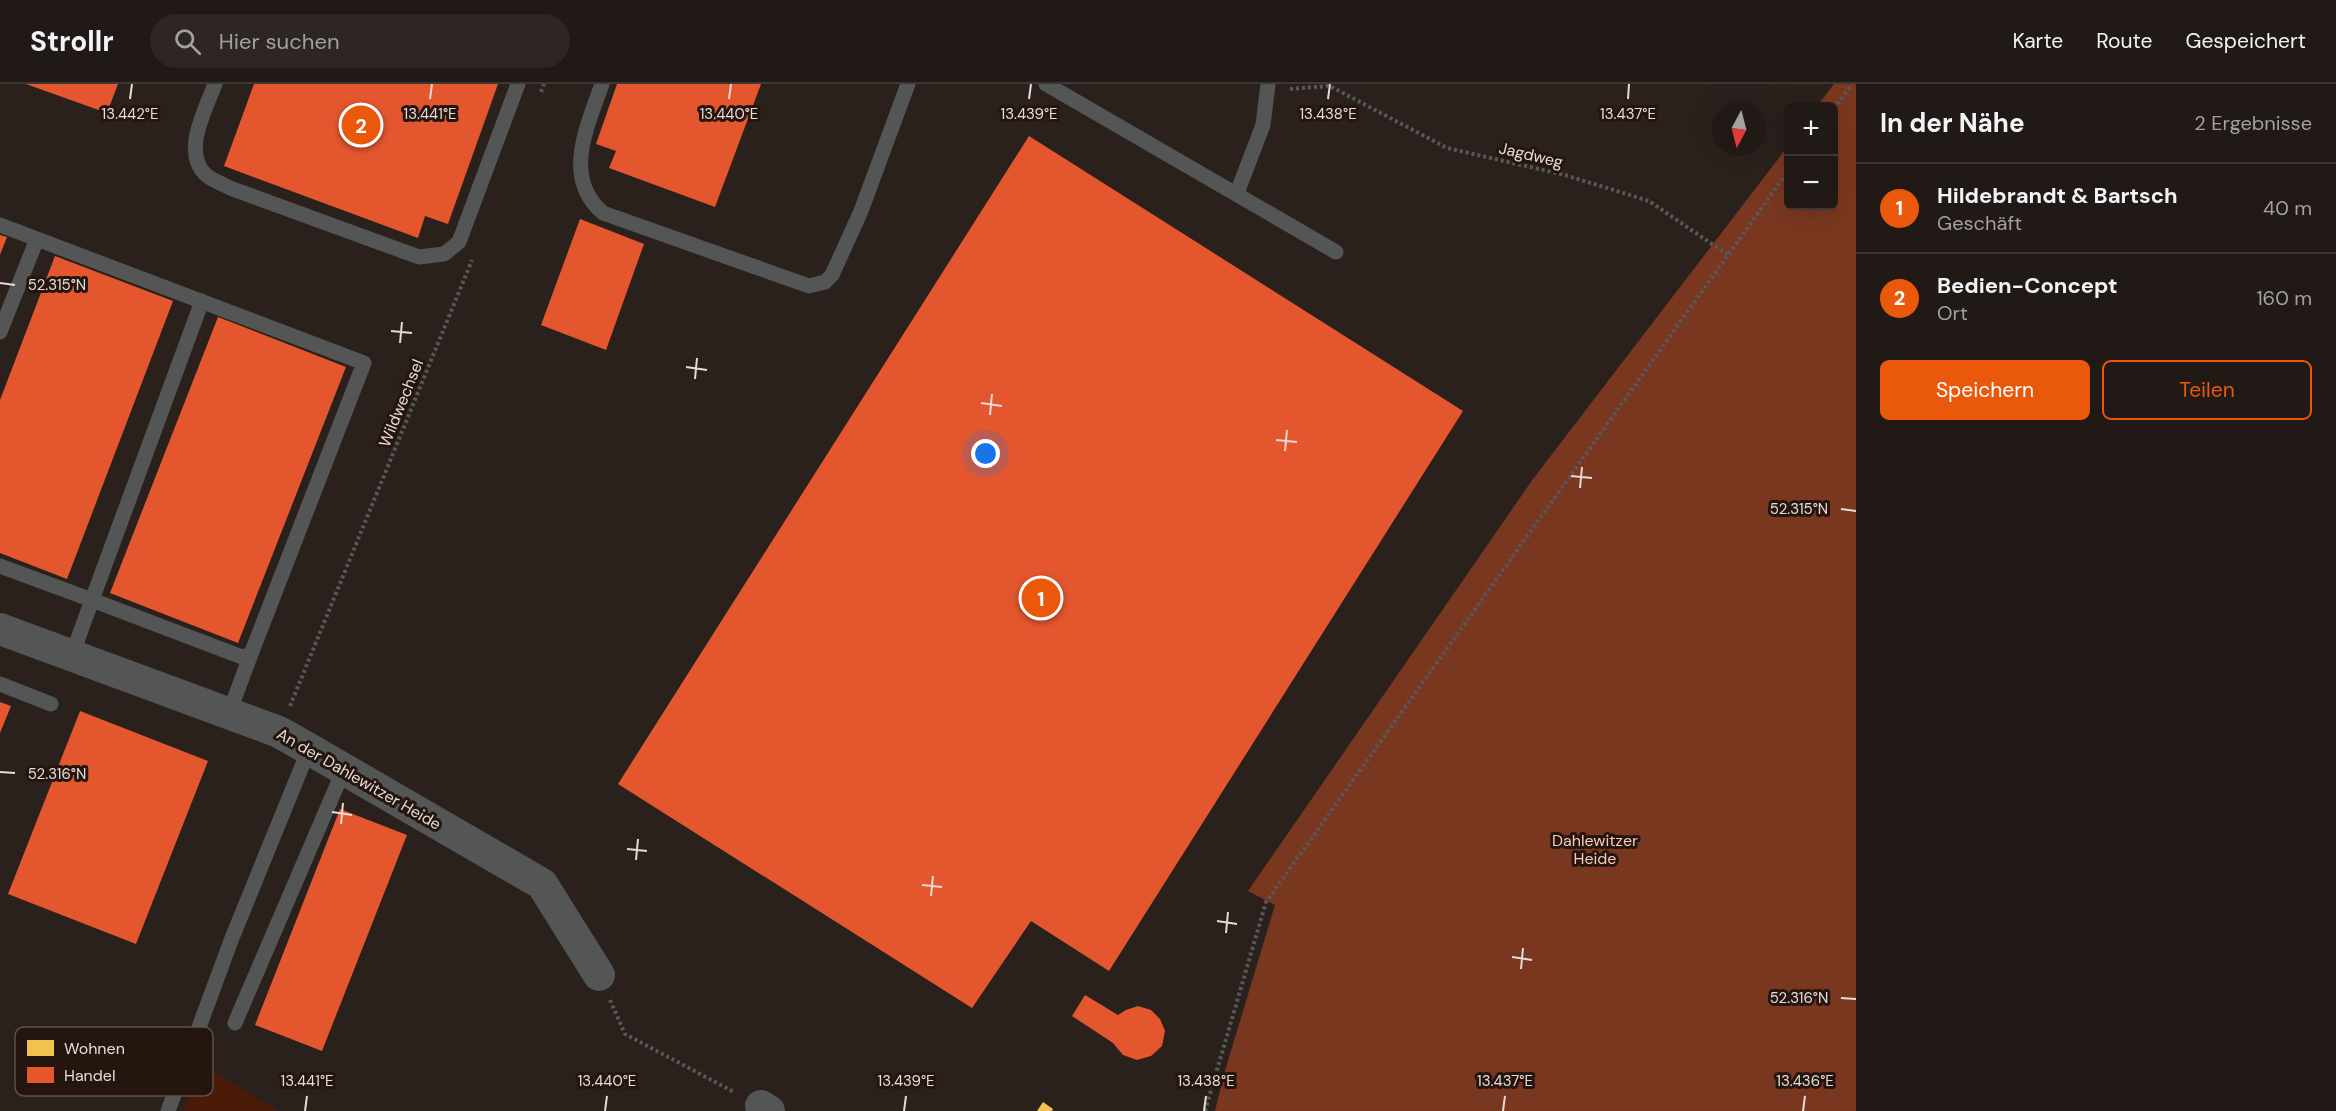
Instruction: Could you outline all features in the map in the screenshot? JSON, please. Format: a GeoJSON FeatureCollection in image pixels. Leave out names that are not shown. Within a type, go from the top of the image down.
{"type":"FeatureCollection","features":[{"type":"Feature","properties":{"kind":"street","name":"An der Dahlewitzer Heide"},"geometry":{"type":"LineString","coordinates":[[0,629],[279,732],[344,769],[542,884],[599,975]]}},
{"type":"Feature","properties":{"kind":"lane"},"geometry":{"type":"LineString","coordinates":[[215,84],[196,136],[195,157],[205,174],[230,188],[419,257],[444,254],[459,242],[518,84]]}},
{"type":"Feature","properties":{"kind":"lane"},"geometry":{"type":"LineString","coordinates":[[602,84],[585,133],[580,159],[580,176],[585,193],[594,205],[603,213],[809,286],[825,282],[832,275],[861,211],[908,84]]}},
{"type":"Feature","properties":{"kind":"lane"},"geometry":{"type":"LineString","coordinates":[[1046,84],[1336,252]]}},
{"type":"Feature","properties":{"kind":"lane"},"geometry":{"type":"LineString","coordinates":[[1237,194],[1263,125],[1268,85]]}},
{"type":"Feature","properties":{"kind":"lane"},"geometry":{"type":"LineString","coordinates":[[0,225],[364,363],[229,713]]}},
{"type":"Feature","properties":{"kind":"lane"},"geometry":{"type":"LineString","coordinates":[[0,332],[37,239]]}},
{"type":"Feature","properties":{"kind":"lane"},"geometry":{"type":"LineString","coordinates":[[72,655],[202,301]]}},
{"type":"Feature","properties":{"kind":"lane"},"geometry":{"type":"LineString","coordinates":[[0,566],[242,657],[251,654]]}},
{"type":"Feature","properties":{"kind":"lane"},"geometry":{"type":"LineString","coordinates":[[0,684],[51,704]]}},
{"type":"Feature","properties":{"kind":"lane"},"geometry":{"type":"LineString","coordinates":[[199,1027],[232,938],[309,749]]}},
{"type":"Feature","properties":{"kind":"lane"},"geometry":{"type":"LineString","coordinates":[[235,1023],[344,769]]}},
{"type":"Feature","properties":{"kind":"lane"},"geometry":{"type":"LineString","coordinates":[[168,1111],[174,1096]]}},
{"type":"Feature","properties":{"kind":"path"},"geometry":{"type":"LineString","coordinates":[[540,95],[544,84]]}},
{"type":"Feature","properties":{"kind":"path"},"geometry":{"type":"LineString","coordinates":[[1838,102],[1852,84]]}},
{"type":"Feature","properties":{"kind":"path"},"geometry":{"type":"LineString","coordinates":[[1268,85],[1292,89],[1328,85]]}},
{"type":"Feature","properties":{"kind":"path","name":"Jagdweg"},"geometry":{"type":"LineString","coordinates":[[1328,85],[1447,148],[1565,175],[1649,201],[1728,255]]}},
{"type":"Feature","properties":{"kind":"path"},"geometry":{"type":"LineString","coordinates":[[1205,1111],[1266,902],[1784,177]]}},
{"type":"Feature","properties":{"kind":"path","name":"Wildwechsel"},"geometry":{"type":"LineString","coordinates":[[279,732],[477,249]]}},
{"type":"Feature","properties":{"kind":"path"},"geometry":{"type":"LineString","coordinates":[[599,975],[625,1034],[765,1109]]}},
{"type":"Feature","properties":{"kind":"shaded area"},"geometry":{"type":"Polygon","coordinates":[[[213,1071],[278,1111],[183,1111],[190,1096],[213,1096],[213,1071]]]}},
{"type":"Feature","properties":{"kind":"green space","name":"Dahlewitzer Heide"},"geometry":{"type":"Polygon","coordinates":[[[1834,84],[1856,84],[1856,1111],[1215,1111],[1275,905],[1248,891],[1533,479],[1784,151],[1784,210],[1838,210],[1838,102],[1820,102],[1834,84]]]}},
{"type":"Feature","properties":{"kind":"building: Wohnen"},"geometry":{"type":"Polygon","coordinates":[[[1043,1102],[1053,1109],[1052,1111],[1037,1111],[1043,1102]]]}},
{"type":"Feature","properties":{"kind":"building: Handel"},"geometry":{"type":"Polygon","coordinates":[[[26,84],[118,84],[107,113],[26,84]]]}},
{"type":"Feature","properties":{"kind":"building: Handel"},"geometry":{"type":"Polygon","coordinates":[[[254,84],[498,84],[448,224],[425,216],[418,238],[224,166],[254,84]]]}},
{"type":"Feature","properties":{"kind":"building: Handel"},"geometry":{"type":"Polygon","coordinates":[[[617,84],[761,84],[715,207],[609,168],[616,151],[596,144],[617,84]]]}},
{"type":"Feature","properties":{"kind":"building: Handel"},"geometry":{"type":"Polygon","coordinates":[[[1029,136],[1463,411],[1109,971],[1031,921],[972,1008],[618,784],[1029,136]]]}},
{"type":"Feature","properties":{"kind":"building: Handel"},"geometry":{"type":"Polygon","coordinates":[[[580,219],[644,244],[606,350],[541,325],[580,219]]]}},
{"type":"Feature","properties":{"kind":"building: Handel"},"geometry":{"type":"Polygon","coordinates":[[[0,235],[7,237],[0,255],[0,235]]]}},
{"type":"Feature","properties":{"kind":"building: Handel"},"geometry":{"type":"Polygon","coordinates":[[[55,256],[173,301],[67,579],[0,553],[0,400],[55,256]]]}},
{"type":"Feature","properties":{"kind":"building: Handel"},"geometry":{"type":"Polygon","coordinates":[[[218,317],[346,367],[238,643],[110,593],[218,317]]]}},
{"type":"Feature","properties":{"kind":"building: Handel"},"geometry":{"type":"Polygon","coordinates":[[[0,702],[11,706],[0,733],[0,702]]]}},
{"type":"Feature","properties":{"kind":"building: Handel"},"geometry":{"type":"Polygon","coordinates":[[[80,711],[208,761],[136,944],[8,894],[80,711]]]}},
{"type":"Feature","properties":{"kind":"building: Handel"},"geometry":{"type":"Polygon","coordinates":[[[340,809],[407,835],[322,1051],[255,1025],[340,809]]]}},
{"type":"Feature","properties":{"kind":"building: Handel"},"geometry":{"type":"Polygon","coordinates":[[[1085,995],[1118,1015],[1138,1006],[1151,1010],[1160,1019],[1165,1031],[1162,1046],[1151,1056],[1137,1060],[1123,1055],[1113,1043],[1072,1016],[1085,995]]]}},
{"type":"Feature","properties":{"kind":"place","name":"Bedien-Concept"},"geometry":{"type":"Point","coordinates":[361,125]}},
{"type":"Feature","properties":{"kind":"place","name":"Hildebrandt & Bartsch"},"geometry":{"type":"Point","coordinates":[1041,598]}}]}
